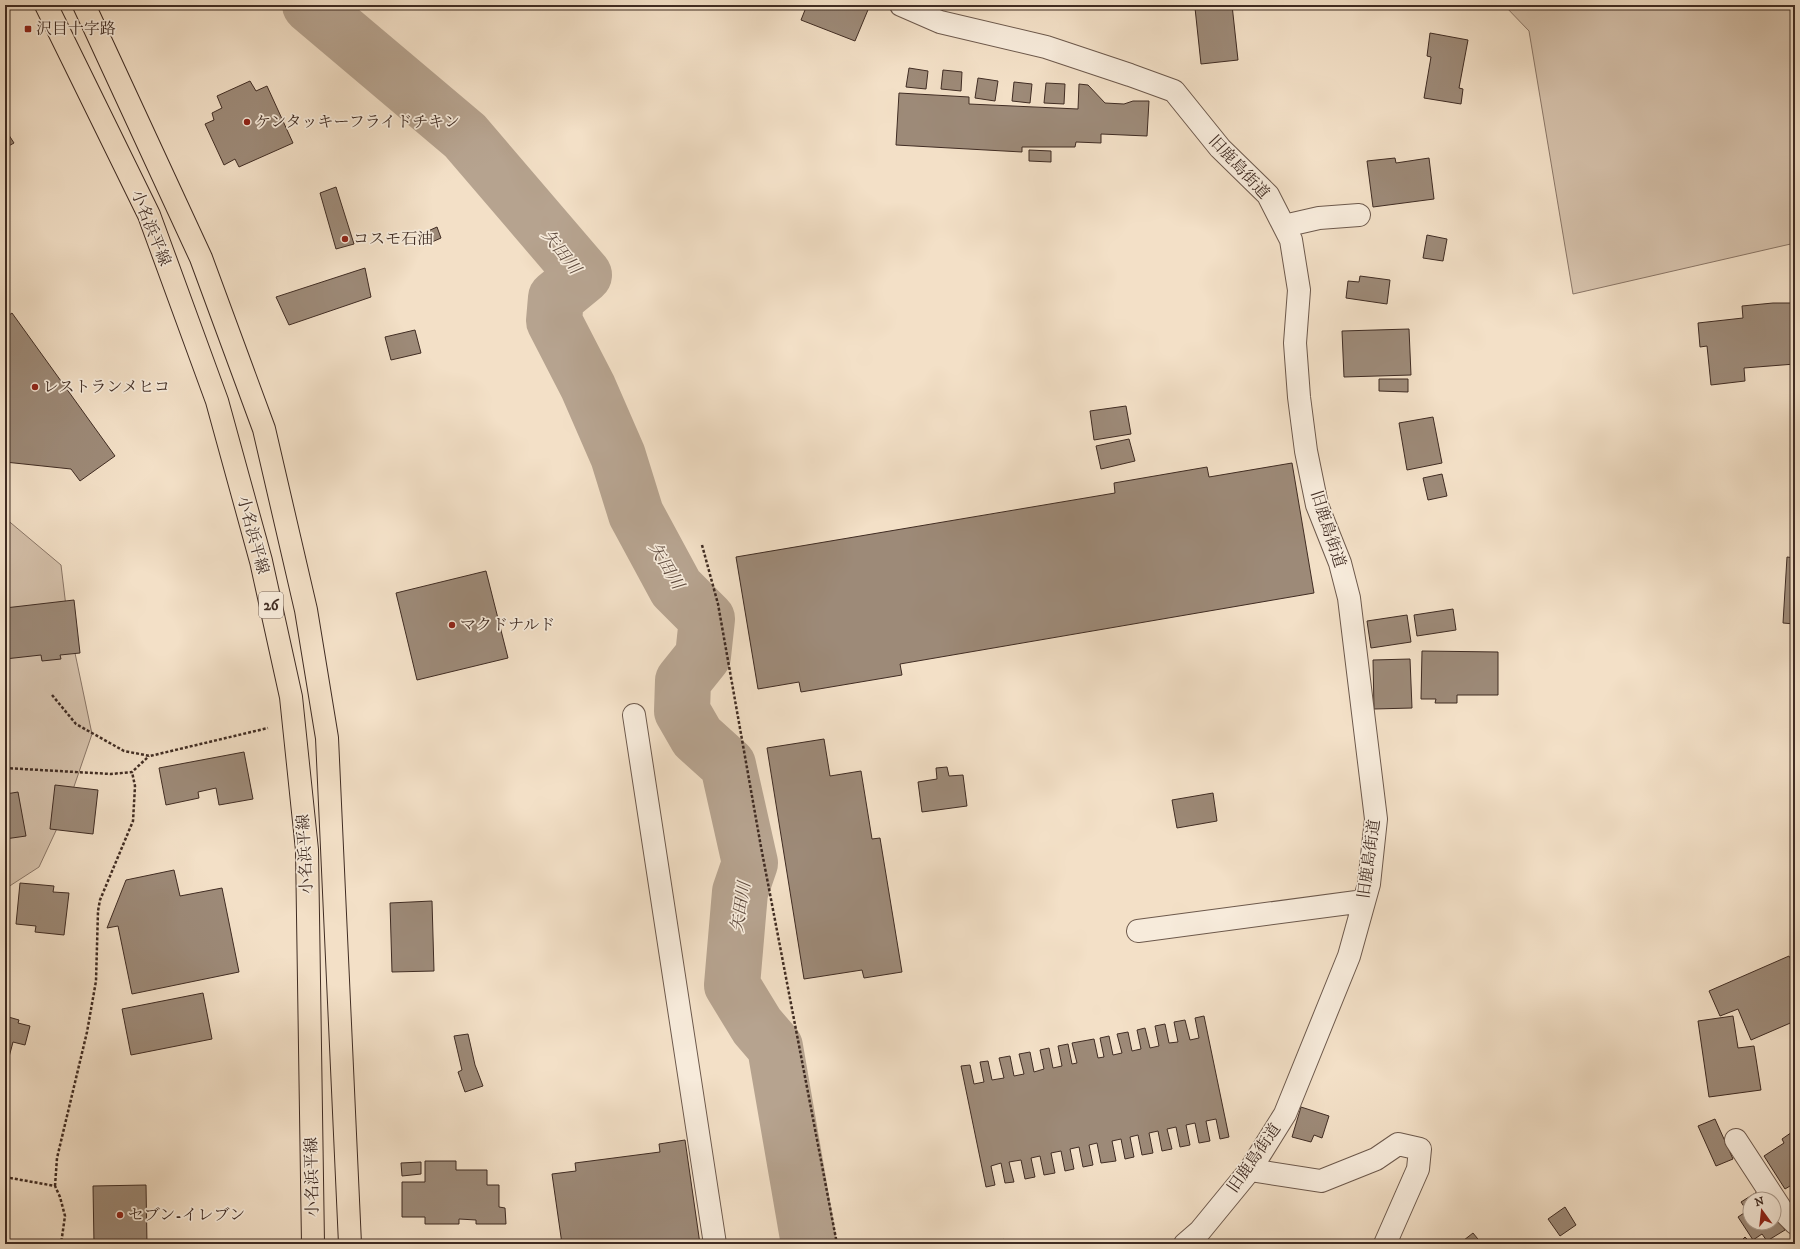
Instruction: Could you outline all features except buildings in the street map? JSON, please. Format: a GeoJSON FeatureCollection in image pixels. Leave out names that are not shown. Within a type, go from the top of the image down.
{"type":"FeatureCollection","features":[{"type":"Feature","properties":{"kind":"main road","name":"小名浜平線"},"geometry":{"type":"LineString","coordinates":[[46,5],[149,215],[217,401],[261,561],[291,697],[307,850],[313,1244]]}},
{"type":"Feature","properties":{"kind":"main road","name":"小名浜平線"},"geometry":{"type":"LineString","coordinates":[[84,5],[201,258],[259,414],[264,429],[306,610],[327,738],[350,1244]]}},
{"type":"Feature","properties":{"kind":"street","name":"旧鹿島街道"},"geometry":{"type":"LineString","coordinates":[[901,5],[940,22],[1046,47],[1174,91],[1220,148],[1268,195],[1291,240],[1299,290],[1295,343],[1299,397],[1306,450],[1317,505],[1340,563],[1349,598],[1376,819],[1369,884],[1348,956],[1285,1114],[1250,1170],[1200,1231],[1185,1244]]}},
{"type":"Feature","properties":{"kind":"street"},"geometry":{"type":"LineString","coordinates":[[1284,226],[1319,218],[1359,215]]}},
{"type":"Feature","properties":{"kind":"street"},"geometry":{"type":"LineString","coordinates":[[634,715],[715,1244]]}},
{"type":"Feature","properties":{"kind":"street"},"geometry":{"type":"LineString","coordinates":[[1138,931],[1364,901]]}},
{"type":"Feature","properties":{"kind":"street"},"geometry":{"type":"LineString","coordinates":[[1736,1140],[1781,1209],[1795,1223]]}},
{"type":"Feature","properties":{"kind":"street"},"geometry":{"type":"LineString","coordinates":[[1250,1170],[1321,1180],[1376,1159],[1398,1144],[1420,1149],[1418,1169],[1385,1244]]}},
{"type":"Feature","properties":{"kind":"path"},"geometry":{"type":"LineString","coordinates":[[702,545],[718,604],[763,855],[837,1244]]}},
{"type":"Feature","properties":{"kind":"path"},"geometry":{"type":"LineString","coordinates":[[52,695],[76,724],[124,751],[150,756],[293,721]]}},
{"type":"Feature","properties":{"kind":"path"},"geometry":{"type":"LineString","coordinates":[[5,768],[111,774],[132,772],[150,756]]}},
{"type":"Feature","properties":{"kind":"path"},"geometry":{"type":"LineString","coordinates":[[61,1244],[65,1216],[60,1197],[55,1186],[57,1158],[87,1032],[96,981],[98,911],[100,900],[134,821],[136,786],[132,772]]}},
{"type":"Feature","properties":{"kind":"path"},"geometry":{"type":"LineString","coordinates":[[5,1177],[55,1186]]}},
{"type":"Feature","properties":{"kind":"shaded area"},"geometry":{"type":"Polygon","coordinates":[[[1504,5],[1795,5],[1795,243],[1573,294],[1529,31],[1504,5]]]}},
{"type":"Feature","properties":{"kind":"shaded area"},"geometry":{"type":"Polygon","coordinates":[[[5,518],[61,565],[67,615],[92,734],[67,807],[39,867],[5,889],[5,518]]]}},
{"type":"Feature","properties":{"kind":"waterway","name":"矢田川"},"geometry":{"type":"LineString","coordinates":[[310,5],[465,136],[584,275],[556,298],[554,321],[588,387],[618,456],[636,514],[676,588],[707,619],[703,656],[683,681],[682,711],[697,737],[728,765],[750,863],[740,892],[732,985],[757,1026],[775,1047],[809,1244]]}},
{"type":"Feature","properties":{"kind":"place","name":"沢目十字路"},"geometry":{"type":"Point","coordinates":[28,29]}},
{"type":"Feature","properties":{"kind":"place","name":"ケンタッキーフライドチキン"},"geometry":{"type":"Point","coordinates":[247,122]}},
{"type":"Feature","properties":{"kind":"place","name":"コスモ石油"},"geometry":{"type":"Point","coordinates":[345,239]}},
{"type":"Feature","properties":{"kind":"place","name":"レストランメヒコ"},"geometry":{"type":"Point","coordinates":[35,387]}},
{"type":"Feature","properties":{"kind":"place","name":"マクドナルド"},"geometry":{"type":"Point","coordinates":[452,625]}},
{"type":"Feature","properties":{"kind":"place","name":"セブン-イレブン"},"geometry":{"type":"Point","coordinates":[120,1215]}}]}
